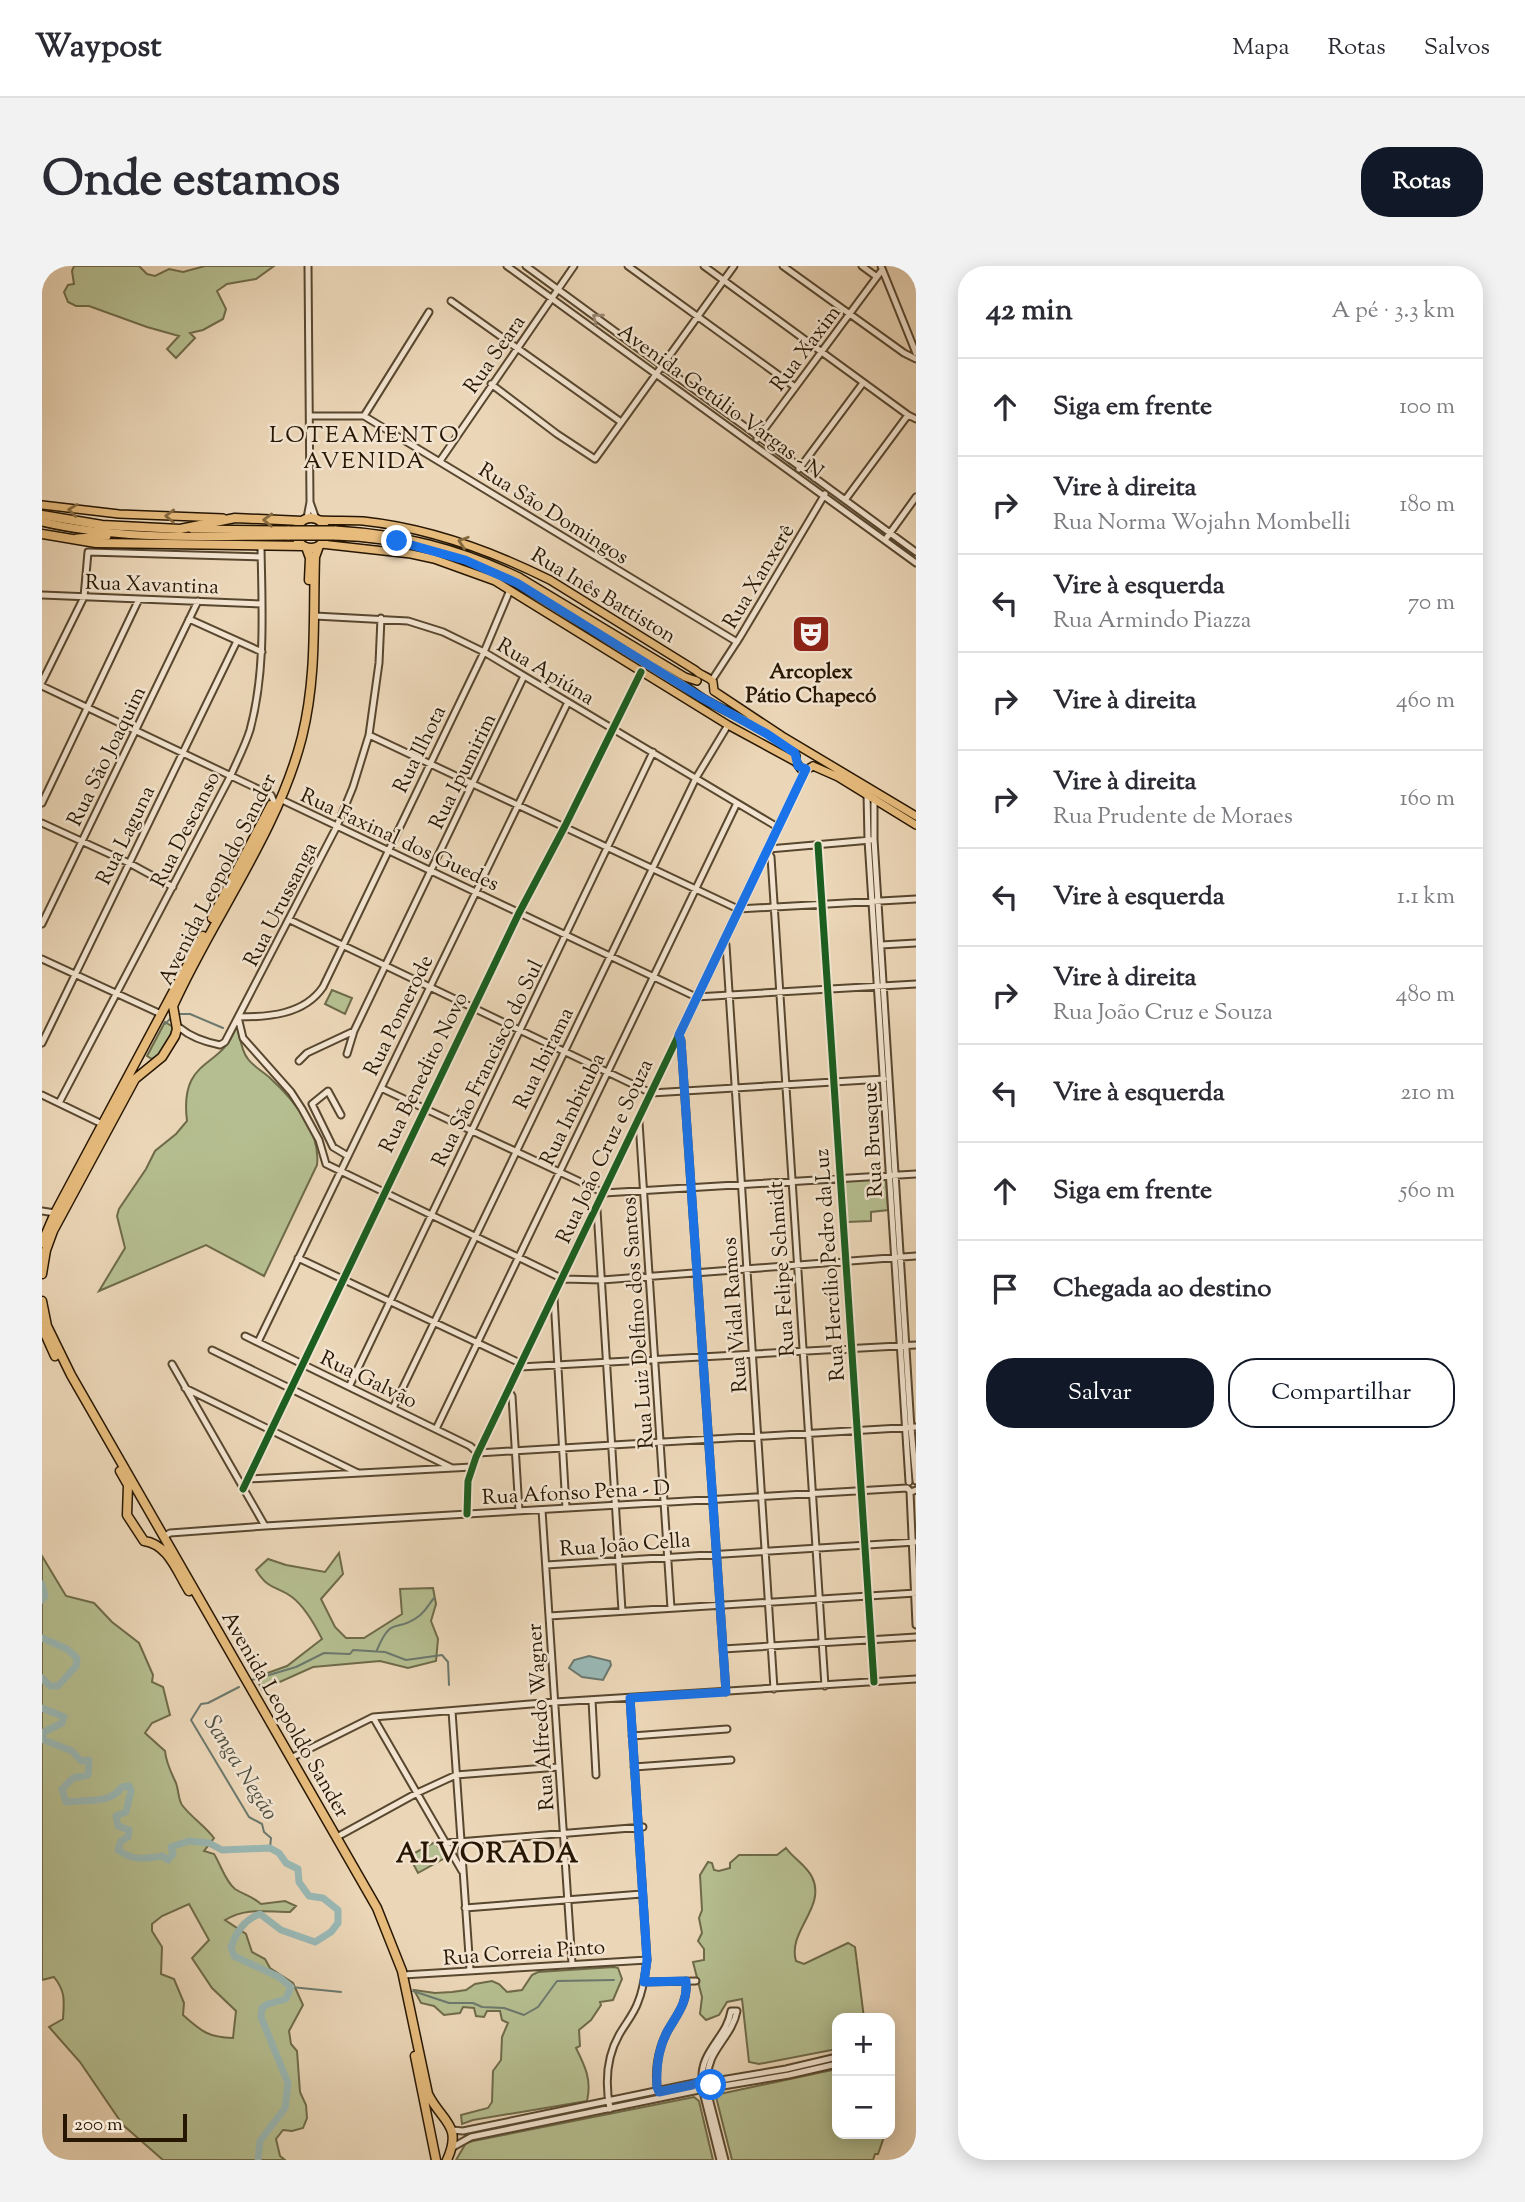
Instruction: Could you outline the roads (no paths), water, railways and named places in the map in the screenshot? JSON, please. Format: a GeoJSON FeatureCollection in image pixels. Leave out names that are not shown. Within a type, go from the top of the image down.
{"type":"FeatureCollection","features":[{"type":"Feature","properties":{"kind":"highway"},"geometry":{"type":"LineString","coordinates":[[42,516],[102,525],[180,529],[235,518],[311,520],[323,524],[326,532],[320,545],[304,547],[96,543],[42,534]]}},
{"type":"Feature","properties":{"kind":"highway"},"geometry":{"type":"LineString","coordinates":[[304,547],[296,535],[297,529],[311,520]]}},
{"type":"Feature","properties":{"kind":"highway","name":"Avenida Leopoldo Sander"},"geometry":{"type":"LineString","coordinates":[[42,1274],[53,1231],[123,1099],[136,1077],[159,1060],[177,1026],[173,1006],[278,802],[302,739],[313,674],[315,557],[320,545]]}},
{"type":"Feature","properties":{"kind":"highway"},"geometry":{"type":"LineString","coordinates":[[282,547],[302,554],[309,567]]}},
{"type":"Feature","properties":{"kind":"highway","name":"Avenida Leopoldo Sander"},"geometry":{"type":"LineString","coordinates":[[278,802],[292,760],[307,687],[310,558],[304,547]]}},
{"type":"Feature","properties":{"kind":"highway","name":"Avenida Leopoldo Sander"},"geometry":{"type":"LineString","coordinates":[[42,1243],[55,1213],[272,804],[278,802]]}},
{"type":"Feature","properties":{"kind":"highway"},"geometry":{"type":"LineString","coordinates":[[161,1014],[172,1016],[177,1026]]}},
{"type":"Feature","properties":{"kind":"highway"},"geometry":{"type":"LineString","coordinates":[[143,1050],[150,1062],[159,1060]]}},
{"type":"Feature","properties":{"kind":"highway","name":"Avenida Leopoldo Sander"},"geometry":{"type":"LineString","coordinates":[[42,1301],[47,1326],[55,1346],[377,1908],[403,1975],[428,2094],[450,2127]]}},
{"type":"Feature","properties":{"kind":"highway","name":"Avenida Leopoldo Sander"},"geometry":{"type":"LineString","coordinates":[[42,1327],[47,1343],[128,1485],[126,1511],[139,1536],[144,1541],[153,1542],[167,1554],[288,1760],[381,1928],[403,1994],[436,2160]]}},
{"type":"Feature","properties":{"kind":"highway"},"geometry":{"type":"LineString","coordinates":[[126,1511],[133,1503],[143,1500]]}},
{"type":"Feature","properties":{"kind":"highway"},"geometry":{"type":"LineString","coordinates":[[153,1542],[164,1536]]}},
{"type":"Feature","properties":{"kind":"highway"},"geometry":{"type":"LineString","coordinates":[[428,2129],[437,2120],[450,2127],[454,2137],[447,2160]]}},
{"type":"Feature","properties":{"kind":"highway"},"geometry":{"type":"LineString","coordinates":[[433,2148],[443,2152],[453,2147]]}},
{"type":"Feature","properties":{"kind":"main road"},"geometry":{"type":"LineString","coordinates":[[42,505],[105,513],[235,518]]}},
{"type":"Feature","properties":{"kind":"main road","name":"Rua Inês Battiston"},"geometry":{"type":"LineString","coordinates":[[311,520],[362,521],[419,530],[477,547],[538,574],[700,679]]}},
{"type":"Feature","properties":{"kind":"main road"},"geometry":{"type":"LineString","coordinates":[[42,522],[143,536]]}},
{"type":"Feature","properties":{"kind":"main road"},"geometry":{"type":"LineString","coordinates":[[180,529],[289,533]]}},
{"type":"Feature","properties":{"kind":"main road"},"geometry":{"type":"LineString","coordinates":[[75,539],[93,536],[335,533],[413,539],[466,554],[503,569],[685,677],[712,680],[714,691],[915,820]]}},
{"type":"Feature","properties":{"kind":"main road"},"geometry":{"type":"LineString","coordinates":[[335,533],[397,541],[465,560],[517,583],[767,734],[791,750],[801,769],[809,768],[838,777],[872,794]]}},
{"type":"Feature","properties":{"kind":"main road"},"geometry":{"type":"LineString","coordinates":[[320,545],[434,558],[495,581],[728,724],[796,759]]}},
{"type":"Feature","properties":{"kind":"main road"},"geometry":{"type":"LineString","coordinates":[[503,569],[538,574]]}},
{"type":"Feature","properties":{"kind":"main road"},"geometry":{"type":"LineString","coordinates":[[511,590],[523,592],[559,608]]}},
{"type":"Feature","properties":{"kind":"main road"},"geometry":{"type":"LineString","coordinates":[[695,692],[700,679]]}},
{"type":"Feature","properties":{"kind":"main road"},"geometry":{"type":"LineString","coordinates":[[705,698],[714,691]]}},
{"type":"Feature","properties":{"kind":"main road"},"geometry":{"type":"LineString","coordinates":[[796,759],[805,750]]}},
{"type":"Feature","properties":{"kind":"main road"},"geometry":{"type":"LineString","coordinates":[[809,768],[814,755]]}},
{"type":"Feature","properties":{"kind":"street"},"geometry":{"type":"LineString","coordinates":[[308,266],[311,520]]}},
{"type":"Feature","properties":{"kind":"street","name":"Avenida Getúlio Vargas - N"},"geometry":{"type":"LineString","coordinates":[[507,266],[916,563]]}},
{"type":"Feature","properties":{"kind":"street","name":"Avenida Getúlio Vargas - N"},"geometry":{"type":"LineString","coordinates":[[526,266],[916,552]]}},
{"type":"Feature","properties":{"kind":"street","name":"Rua Seara"},"geometry":{"type":"LineString","coordinates":[[440,461],[517,346],[575,266]]}},
{"type":"Feature","properties":{"kind":"street"},"geometry":{"type":"LineString","coordinates":[[628,266],[795,387]]}},
{"type":"Feature","properties":{"kind":"street"},"geometry":{"type":"LineString","coordinates":[[704,266],[916,419]]}},
{"type":"Feature","properties":{"kind":"street"},"geometry":{"type":"LineString","coordinates":[[491,384],[557,434],[595,458],[734,266]]}},
{"type":"Feature","properties":{"kind":"street"},"geometry":{"type":"LineString","coordinates":[[783,266],[849,315],[916,359]]}},
{"type":"Feature","properties":{"kind":"street"},"geometry":{"type":"LineString","coordinates":[[862,266],[877,277]]}},
{"type":"Feature","properties":{"kind":"street"},"geometry":{"type":"LineString","coordinates":[[881,268],[916,353]]}},
{"type":"Feature","properties":{"kind":"street","name":"Rua Xaxim"},"geometry":{"type":"LineString","coordinates":[[753,444],[881,268]]}},
{"type":"Feature","properties":{"kind":"street"},"geometry":{"type":"LineString","coordinates":[[451,301],[621,422]]}},
{"type":"Feature","properties":{"kind":"street"},"geometry":{"type":"LineString","coordinates":[[310,416],[363,416],[429,312]]}},
{"type":"Feature","properties":{"kind":"street"},"geometry":{"type":"LineString","coordinates":[[796,475],[863,383]]}},
{"type":"Feature","properties":{"kind":"street"},"geometry":{"type":"LineString","coordinates":[[845,500],[908,415]]}},
{"type":"Feature","properties":{"kind":"street","name":"Rua São Domingos"},"geometry":{"type":"LineString","coordinates":[[363,416],[737,642]]}},
{"type":"Feature","properties":{"kind":"street","name":"Rua Xanxerê"},"geometry":{"type":"LineString","coordinates":[[712,680],[830,488]]}},
{"type":"Feature","properties":{"kind":"street"},"geometry":{"type":"LineString","coordinates":[[885,540],[916,497]]}},
{"type":"Feature","properties":{"kind":"street"},"geometry":{"type":"LineString","coordinates":[[863,524],[868,521],[880,525]]}},
{"type":"Feature","properties":{"kind":"street","name":"Rua Descanso"},"geometry":{"type":"LineString","coordinates":[[59,1103],[231,775],[249,731],[262,652],[261,547]]}},
{"type":"Feature","properties":{"kind":"street"},"geometry":{"type":"LineString","coordinates":[[42,684],[84,597],[88,552],[261,557]]}},
{"type":"Feature","properties":{"kind":"street","name":"Rua Ilhota"},"geometry":{"type":"LineString","coordinates":[[238,1017],[282,1014],[317,996],[484,652],[511,590]]}},
{"type":"Feature","properties":{"kind":"street","name":"Rua Xavantina"},"geometry":{"type":"LineString","coordinates":[[42,595],[262,604]]}},
{"type":"Feature","properties":{"kind":"street"},"geometry":{"type":"LineString","coordinates":[[42,803],[139,599]]}},
{"type":"Feature","properties":{"kind":"street","name":"Rua São Joaquim"},"geometry":{"type":"LineString","coordinates":[[42,924],[198,601]]}},
{"type":"Feature","properties":{"kind":"street","name":"Rua Apiúna"},"geometry":{"type":"LineString","coordinates":[[315,616],[381,618],[425,625],[484,652],[779,828]]}},
{"type":"Feature","properties":{"kind":"street","name":"Rua Urussanga"},"geometry":{"type":"LineString","coordinates":[[177,1026],[196,1038],[220,1045],[228,1038],[337,826],[369,735],[379,663],[381,618]]}},
{"type":"Feature","properties":{"kind":"street"},"geometry":{"type":"LineString","coordinates":[[189,619],[262,652]]}},
{"type":"Feature","properties":{"kind":"street","name":"Rua Laguna"},"geometry":{"type":"LineString","coordinates":[[42,1043],[237,641]]}},
{"type":"Feature","properties":{"kind":"street","name":"Rua Benedito Novo"},"geometry":{"type":"LineString","coordinates":[[243,1489],[519,913],[641,672]]}},
{"type":"Feature","properties":{"kind":"street","name":"Rua Ipumirim"},"geometry":{"type":"LineString","coordinates":[[347,1054],[354,1031],[524,676]]}},
{"type":"Feature","properties":{"kind":"street","name":"Rua Faxinal dos Guedes"},"geometry":{"type":"LineString","coordinates":[[42,684],[231,775],[271,795],[278,802],[337,826],[696,997]]}},
{"type":"Feature","properties":{"kind":"street","name":"Rua Pomerode"},"geometry":{"type":"LineString","coordinates":[[258,1342],[568,702]]}},
{"type":"Feature","properties":{"kind":"street","name":"Rua Ibirama"},"geometry":{"type":"LineString","coordinates":[[393,1408],[695,778],[728,724]]}},
{"type":"Feature","properties":{"kind":"street"},"geometry":{"type":"LineString","coordinates":[[369,735],[738,909],[916,899]]}},
{"type":"Feature","properties":{"kind":"street","name":"Rua São Francisco do Sul"},"geometry":{"type":"LineString","coordinates":[[349,1387],[653,752]]}},
{"type":"Feature","properties":{"kind":"street","name":"Rua João Cruz e Souza"},"geometry":{"type":"LineString","coordinates":[[467,1514],[468,1481],[472,1466],[738,909],[809,768]]}},
{"type":"Feature","properties":{"kind":"street","name":"Rua Brusque"},"geometry":{"type":"LineString","coordinates":[[872,794],[871,840],[893,1175],[902,1257],[903,1345]]}},
{"type":"Feature","properties":{"kind":"street","name":"Rua Imbituba"},"geometry":{"type":"LineString","coordinates":[[436,1429],[737,803]]}},
{"type":"Feature","properties":{"kind":"street"},"geometry":{"type":"LineString","coordinates":[[42,823],[129,863],[173,887]]}},
{"type":"Feature","properties":{"kind":"street"},"geometry":{"type":"LineString","coordinates":[[769,850],[871,840]]}},
{"type":"Feature","properties":{"kind":"street","name":"Rua Hercílio Pedro da Luz"},"geometry":{"type":"LineString","coordinates":[[818,845],[874,1682]]}},
{"type":"Feature","properties":{"kind":"street","name":"Rua Felipe Schmidt"},"geometry":{"type":"LineString","coordinates":[[769,850],[825,1686]]}},
{"type":"Feature","properties":{"kind":"street"},"geometry":{"type":"LineString","coordinates":[[290,920],[651,1093],[887,1079]]}},
{"type":"Feature","properties":{"kind":"street","name":"Rua Vidal Ramos"},"geometry":{"type":"LineString","coordinates":[[723,941],[726,945],[730,995],[774,1689]]}},
{"type":"Feature","properties":{"kind":"street"},"geometry":{"type":"LineString","coordinates":[[878,945],[916,943]]}},
{"type":"Feature","properties":{"kind":"street"},"geometry":{"type":"LineString","coordinates":[[42,959],[161,1014]]}},
{"type":"Feature","properties":{"kind":"street"},"geometry":{"type":"LineString","coordinates":[[696,997],[916,984]]}},
{"type":"Feature","properties":{"kind":"street"},"geometry":{"type":"LineString","coordinates":[[238,1017],[243,1038],[291,1092],[302,1109],[320,1140],[326,1164],[563,1279],[601,1280],[916,1256]]}},
{"type":"Feature","properties":{"kind":"street"},"geometry":{"type":"LineString","coordinates":[[299,1061],[307,1053],[354,1031]]}},
{"type":"Feature","properties":{"kind":"street"},"geometry":{"type":"LineString","coordinates":[[679,1035],[726,1692]]}},
{"type":"Feature","properties":{"kind":"street"},"geometry":{"type":"LineString","coordinates":[[381,1088],[604,1192],[916,1174]]}},
{"type":"Feature","properties":{"kind":"street"},"geometry":{"type":"LineString","coordinates":[[341,1115],[328,1091],[312,1102],[333,1147],[348,1156]]}},
{"type":"Feature","properties":{"kind":"street"},"geometry":{"type":"LineString","coordinates":[[42,1095],[102,1124]]}},
{"type":"Feature","properties":{"kind":"street","name":"Rua Luiz Delfino dos Santos"},"geometry":{"type":"LineString","coordinates":[[639,1119],[671,1608]]}},
{"type":"Feature","properties":{"kind":"street","name":"Rua Brusque"},"geometry":{"type":"LineString","coordinates":[[893,1175],[894,1258],[911,1428],[916,1625]]}},
{"type":"Feature","properties":{"kind":"street"},"geometry":{"type":"LineString","coordinates":[[597,1207],[622,1611]]}},
{"type":"Feature","properties":{"kind":"street"},"geometry":{"type":"LineString","coordinates":[[42,1210],[55,1213]]}},
{"type":"Feature","properties":{"kind":"street"},"geometry":{"type":"LineString","coordinates":[[299,1258],[521,1365],[916,1345]]}},
{"type":"Feature","properties":{"kind":"street"},"geometry":{"type":"LineString","coordinates":[[554,1297],[566,1508]]}},
{"type":"Feature","properties":{"kind":"street","name":"Rua Galvão"},"geometry":{"type":"LineString","coordinates":[[245,1336],[470,1446],[478,1453]]}},
{"type":"Feature","properties":{"kind":"street"},"geometry":{"type":"LineString","coordinates":[[212,1350],[450,1467]]}},
{"type":"Feature","properties":{"kind":"street"},"geometry":{"type":"LineString","coordinates":[[172,1364],[265,1526]]}},
{"type":"Feature","properties":{"kind":"street"},"geometry":{"type":"LineString","coordinates":[[185,1388],[360,1474]]}},
{"type":"Feature","properties":{"kind":"street"},"geometry":{"type":"LineString","coordinates":[[509,1391],[512,1396],[519,1511]]}},
{"type":"Feature","properties":{"kind":"street"},"geometry":{"type":"LineString","coordinates":[[478,1453],[911,1428]]}},
{"type":"Feature","properties":{"kind":"street"},"geometry":{"type":"LineString","coordinates":[[248,1479],[472,1466]]}},
{"type":"Feature","properties":{"kind":"street","name":"Rua Afonso Pena - D"},"geometry":{"type":"LineString","coordinates":[[164,1536],[170,1533],[265,1526],[913,1488]]}},
{"type":"Feature","properties":{"kind":"street","name":"Rua Alfredo Wagner"},"geometry":{"type":"LineString","coordinates":[[542,1510],[572,1964]]}},
{"type":"Feature","properties":{"kind":"street","name":"Rua João Cella"},"geometry":{"type":"LineString","coordinates":[[546,1565],[914,1542]]}},
{"type":"Feature","properties":{"kind":"street"},"geometry":{"type":"LineString","coordinates":[[549,1616],[915,1593]]}},
{"type":"Feature","properties":{"kind":"street"},"geometry":{"type":"LineString","coordinates":[[723,1649],[916,1637]]}},
{"type":"Feature","properties":{"kind":"street"},"geometry":{"type":"LineString","coordinates":[[291,1758],[373,1717],[555,1702],[916,1679]]}},
{"type":"Feature","properties":{"kind":"street"},"geometry":{"type":"LineString","coordinates":[[609,2105],[607,2073],[611,2054],[636,2007],[647,1960],[641,1827],[630,1698]]}},
{"type":"Feature","properties":{"kind":"street"},"geometry":{"type":"LineString","coordinates":[[592,1700],[596,1775]]}},
{"type":"Feature","properties":{"kind":"street"},"geometry":{"type":"LineString","coordinates":[[452,1712],[470,1970]]}},
{"type":"Feature","properties":{"kind":"street"},"geometry":{"type":"LineString","coordinates":[[373,1717],[463,1873]]}},
{"type":"Feature","properties":{"kind":"street"},"geometry":{"type":"LineString","coordinates":[[632,1736],[727,1729]]}},
{"type":"Feature","properties":{"kind":"street"},"geometry":{"type":"LineString","coordinates":[[634,1767],[731,1760]]}},
{"type":"Feature","properties":{"kind":"street"},"geometry":{"type":"LineString","coordinates":[[337,1837],[456,1775],[559,1767]]}},
{"type":"Feature","properties":{"kind":"street"},"geometry":{"type":"LineString","coordinates":[[446,1843],[641,1827]]}},
{"type":"Feature","properties":{"kind":"street"},"geometry":{"type":"LineString","coordinates":[[465,1908],[642,1894]]}},
{"type":"Feature","properties":{"kind":"street","name":"Rua Correia Pinto"},"geometry":{"type":"LineString","coordinates":[[403,1975],[647,1960]]}},
{"type":"Feature","properties":{"kind":"street"},"geometry":{"type":"LineString","coordinates":[[644,1982],[696,1980]]}},
{"type":"Feature","properties":{"kind":"street"},"geometry":{"type":"LineString","coordinates":[[659,2092],[657,2071],[660,2052],[666,2034],[683,2005],[686,1981]]}},
{"type":"Feature","properties":{"kind":"street"},"geometry":{"type":"LineString","coordinates":[[722,2160],[705,2086],[704,2060],[734,2011]]}},
{"type":"Feature","properties":{"kind":"street"},"geometry":{"type":"LineString","coordinates":[[450,2127],[463,2131],[609,2105],[832,2058]]}},
{"type":"Feature","properties":{"kind":"street"},"geometry":{"type":"LineString","coordinates":[[453,2147],[471,2137],[659,2092],[789,2075],[832,2065]]}},
{"type":"Feature","properties":{"kind":"water"},"geometry":{"type":"Polygon","coordinates":[[[589,1656],[610,1661],[611,1665],[603,1680],[582,1677],[569,1668],[574,1660],[589,1656]]]}},
{"type":"Feature","properties":{"kind":"waterway"},"geometry":{"type":"LineString","coordinates":[[179,1014],[190,1014],[223,1028]]}},
{"type":"Feature","properties":{"kind":"waterway"},"geometry":{"type":"LineString","coordinates":[[165,1024],[171,1018]]}},
{"type":"Feature","properties":{"kind":"waterway"},"geometry":{"type":"LineString","coordinates":[[42,1584],[45,1596],[42,1600]]}},
{"type":"Feature","properties":{"kind":"waterway"},"geometry":{"type":"LineString","coordinates":[[377,1650],[391,1628],[419,1616],[434,1598]]}},
{"type":"Feature","properties":{"kind":"waterway"},"geometry":{"type":"LineString","coordinates":[[42,1638],[67,1649],[77,1658],[76,1666],[58,1686],[50,1686],[42,1678]]}},
{"type":"Feature","properties":{"kind":"waterway","name":"Sanga Negão"},"geometry":{"type":"LineString","coordinates":[[252,1680],[296,1667],[324,1653],[350,1654],[353,1650],[385,1652],[406,1660],[442,1655],[448,1662],[449,1685]]}},
{"type":"Feature","properties":{"kind":"waterway","name":"Sanga Negão"},"geometry":{"type":"LineString","coordinates":[[239,1687],[201,1704],[191,1720],[249,1817],[262,1824],[264,1832],[271,1838],[270,1848]]}},
{"type":"Feature","properties":{"kind":"waterway"},"geometry":{"type":"LineString","coordinates":[[42,1708],[64,1717],[62,1723],[42,1733],[44,1740],[72,1751],[81,1761],[89,1760],[88,1775],[73,1778],[62,1789],[66,1802],[104,1799],[111,1797],[122,1787],[129,1786],[131,1791],[126,1812],[116,1816],[118,1826],[129,1830],[128,1837],[121,1841],[118,1850],[123,1854],[134,1858],[162,1856],[168,1860],[173,1854],[171,1847],[189,1841],[209,1843],[222,1850],[270,1848],[279,1853],[286,1863],[298,1869],[299,1882],[309,1896],[323,1898],[338,1910],[338,1923],[331,1932],[315,1942],[281,1930],[260,1914],[242,1927],[231,1947],[234,1956],[279,1977],[291,1987],[286,1999],[262,2008],[261,2017],[288,2083],[285,2108],[260,2141],[258,2160]]}},
{"type":"Feature","properties":{"kind":"waterway"},"geometry":{"type":"LineString","coordinates":[[413,1991],[449,2003],[473,2003],[482,2007],[504,2008],[524,2015],[538,2007],[557,1981],[614,1980]]}},
{"type":"Feature","properties":{"kind":"waterway"},"geometry":{"type":"LineString","coordinates":[[291,1987],[341,1992]]}},
{"type":"Feature","properties":{"kind":"place","name":"Arcoplex Pátio Chapecó"},"geometry":{"type":"Point","coordinates":[811,634]}},
{"type":"Feature","properties":{"kind":"district","name":"LOTEAMENTO AVENIDA"},"geometry":{"type":"Point","coordinates":[365,447]}},
{"type":"Feature","properties":{"kind":"district","name":"ALVORADA"},"geometry":{"type":"Point","coordinates":[488,1852]}}]}
